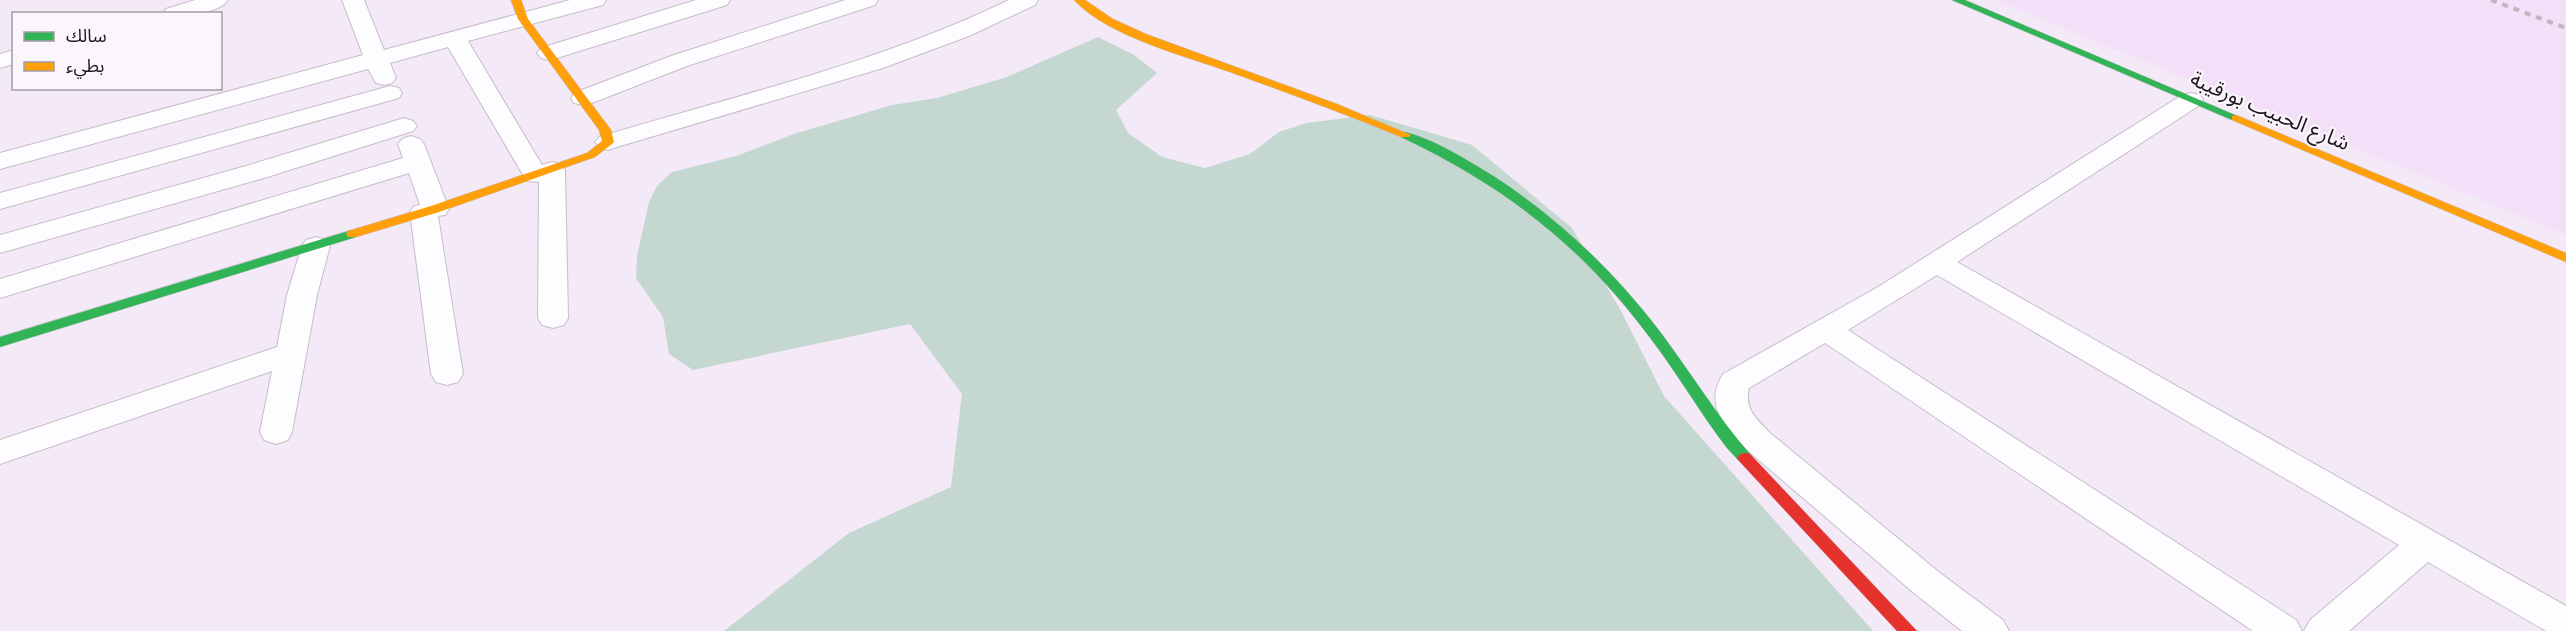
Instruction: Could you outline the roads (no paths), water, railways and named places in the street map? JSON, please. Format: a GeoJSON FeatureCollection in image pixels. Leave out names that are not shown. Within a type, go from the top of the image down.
{"type":"FeatureCollection","features":[{"type":"Feature","properties":{"kind":"street"},"geometry":{"type":"LineString","coordinates":[[180,12],[217,0]]}},
{"type":"Feature","properties":{"kind":"street"},"geometry":{"type":"LineString","coordinates":[[353,0],[375,60],[418,162],[429,210],[447,374]]}},
{"type":"Feature","properties":{"kind":"street"},"geometry":{"type":"LineString","coordinates":[[0,161],[455,38],[520,9],[595,0]]}},
{"type":"Feature","properties":{"kind":"street"},"geometry":{"type":"LineString","coordinates":[[549,53],[718,0]]}},
{"type":"Feature","properties":{"kind":"street"},"geometry":{"type":"LineString","coordinates":[[584,98],[679,61],[867,0]]}},
{"type":"Feature","properties":{"kind":"street"},"geometry":{"type":"LineString","coordinates":[[0,342],[316,246],[544,172],[591,155],[608,142],[917,47],[963,30],[1027,0]]}},
{"type":"Feature","properties":{"kind":"street"},"geometry":{"type":"LineString","coordinates":[[1079,0],[1098,15],[1140,35],[1400,134],[1473,167],[1508,189],[1552,223],[1621,290],[1724,435],[1908,631]]}},
{"type":"Feature","properties":{"kind":"street","name":"شارع الحبيب بورقيبة"},"geometry":{"type":"LineString","coordinates":[[1958,0],[2566,258]]}},
{"type":"Feature","properties":{"kind":"street"},"geometry":{"type":"LineString","coordinates":[[520,9],[549,53],[584,98],[605,130],[608,142]]}},
{"type":"Feature","properties":{"kind":"street"},"geometry":{"type":"LineString","coordinates":[[455,38],[520,151],[544,172],[553,318]]}},
{"type":"Feature","properties":{"kind":"street"},"geometry":{"type":"LineString","coordinates":[[0,201],[390,93]]}},
{"type":"Feature","properties":{"kind":"street"},"geometry":{"type":"LineString","coordinates":[[1990,631],[1927,583],[1758,441],[1737,418],[1730,400],[1734,382],[1827,330],[1937,263],[2191,100]]}},
{"type":"Feature","properties":{"kind":"street"},"geometry":{"type":"LineString","coordinates":[[0,244],[255,172],[404,126]]}},
{"type":"Feature","properties":{"kind":"street"},"geometry":{"type":"LineString","coordinates":[[0,289],[418,162]]}},
{"type":"Feature","properties":{"kind":"street"},"geometry":{"type":"LineString","coordinates":[[276,432],[289,354],[316,246]]}},
{"type":"Feature","properties":{"kind":"street"},"geometry":{"type":"LineString","coordinates":[[1937,263],[2566,624]]}},
{"type":"Feature","properties":{"kind":"street"},"geometry":{"type":"LineString","coordinates":[[1827,330],[2283,631]]}},
{"type":"Feature","properties":{"kind":"street"},"geometry":{"type":"LineString","coordinates":[[0,452],[289,354]]}},
{"type":"Feature","properties":{"kind":"street"},"geometry":{"type":"LineString","coordinates":[[2323,631],[2426,543]]}},
{"type":"Feature","properties":{"kind":"railway"},"geometry":{"type":"LineString","coordinates":[[2491,0],[2566,28]]}}]}
